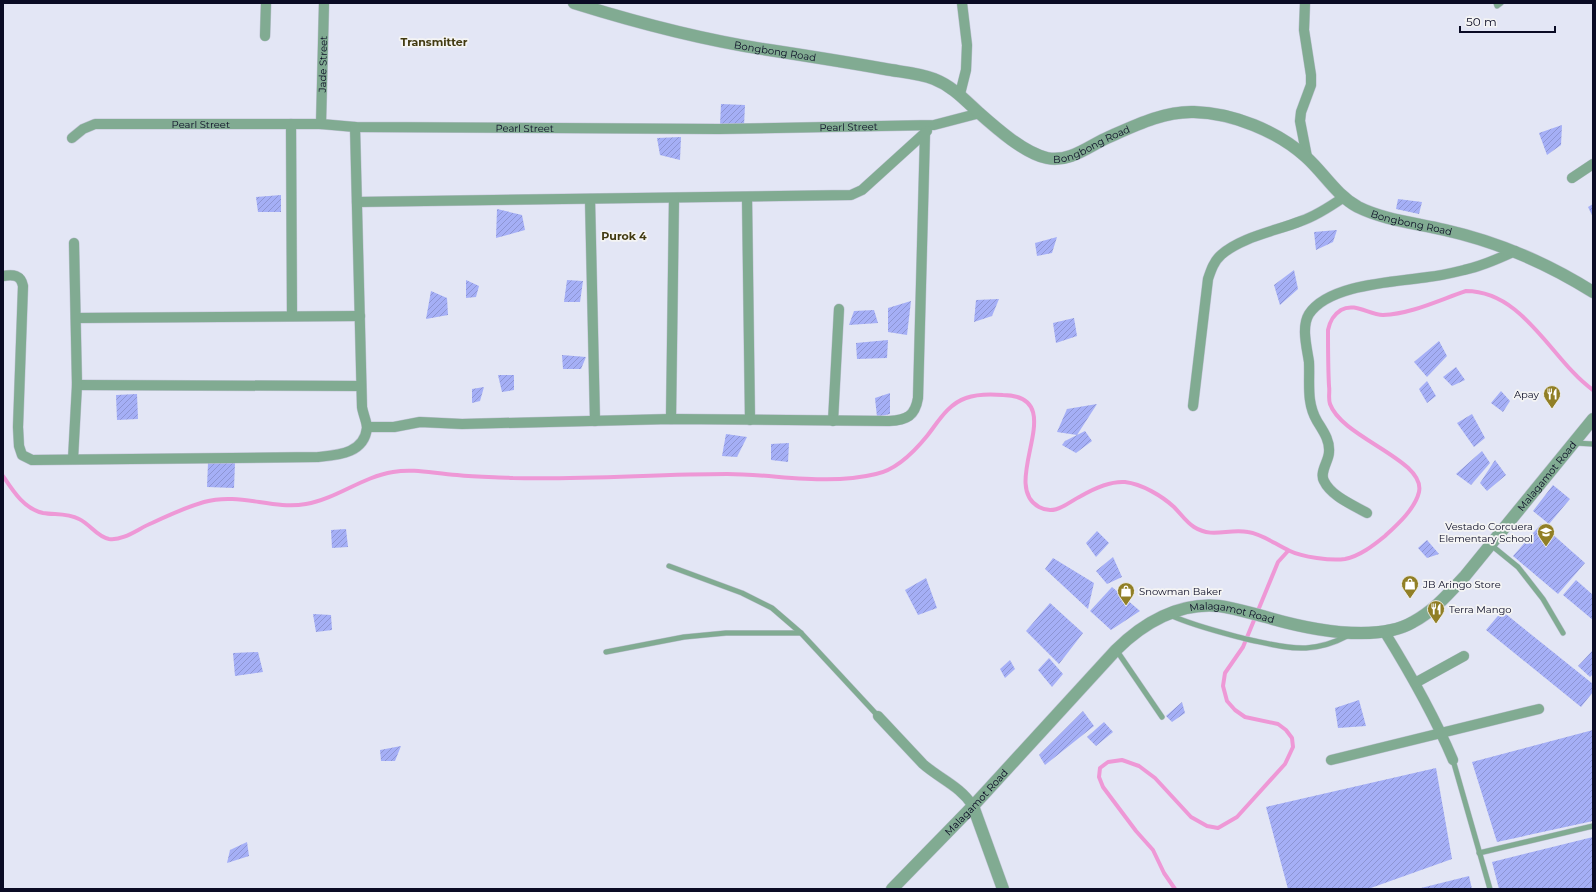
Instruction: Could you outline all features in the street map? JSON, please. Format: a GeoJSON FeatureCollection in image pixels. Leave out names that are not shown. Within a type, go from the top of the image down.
{"type":"FeatureCollection","features":[{"type":"Feature","properties":{"kind":"street"},"geometry":{"type":"LineString","coordinates":[[265,36],[266,3]]}},
{"type":"Feature","properties":{"kind":"street","name":"Jade Street"},"geometry":{"type":"LineString","coordinates":[[321,124],[324,3]]}},
{"type":"Feature","properties":{"kind":"street","name":"Bongbong Road"},"geometry":{"type":"LineString","coordinates":[[574,3],[612,15],[750,47],[848,62],[932,78],[949,86],[960,94],[980,113],[1014,141],[1033,153],[1049,159],[1063,158],[1079,153],[1107,138],[1154,118],[1177,112],[1216,114],[1257,127],[1277,136],[1307,157],[1344,197],[1359,207],[1381,215],[1446,230],[1515,251],[1551,267],[1593,292]]}},
{"type":"Feature","properties":{"kind":"street"},"geometry":{"type":"LineString","coordinates":[[960,94],[966,70],[967,45],[962,3]]}},
{"type":"Feature","properties":{"kind":"street"},"geometry":{"type":"LineString","coordinates":[[1305,3],[1304,30],[1311,75],[1311,85],[1301,112],[1300,121],[1307,157]]}},
{"type":"Feature","properties":{"kind":"street","name":"Pearl Street"},"geometry":{"type":"LineString","coordinates":[[72,138],[83,129],[95,124],[321,124],[355,127],[720,129],[934,125],[980,113]]}},
{"type":"Feature","properties":{"kind":"street"},"geometry":{"type":"LineString","coordinates":[[291,124],[292,316]]}},
{"type":"Feature","properties":{"kind":"street"},"geometry":{"type":"LineString","coordinates":[[357,202],[851,195],[862,190],[934,125]]}},
{"type":"Feature","properties":{"kind":"street"},"geometry":{"type":"LineString","coordinates":[[3,276],[13,275],[18,277],[22,281],[23,286],[18,419],[19,446],[22,455],[32,460],[318,457],[338,455],[349,452],[357,447],[364,437],[367,427],[362,407],[361,386],[355,127]]}},
{"type":"Feature","properties":{"kind":"street"},"geometry":{"type":"LineString","coordinates":[[367,427],[394,427],[420,422],[462,424],[671,419],[833,421],[897,420],[910,416],[915,410],[918,398],[925,133]]}},
{"type":"Feature","properties":{"kind":"street"},"geometry":{"type":"LineString","coordinates":[[1572,178],[1593,164]]}},
{"type":"Feature","properties":{"kind":"street"},"geometry":{"type":"LineString","coordinates":[[746,197],[750,420]]}},
{"type":"Feature","properties":{"kind":"street"},"geometry":{"type":"LineString","coordinates":[[1193,406],[1208,279],[1212,268],[1220,255],[1237,244],[1302,221],[1322,211],[1344,197]]}},
{"type":"Feature","properties":{"kind":"street"},"geometry":{"type":"LineString","coordinates":[[671,419],[674,198]]}},
{"type":"Feature","properties":{"kind":"street"},"geometry":{"type":"LineString","coordinates":[[590,199],[595,421]]}},
{"type":"Feature","properties":{"kind":"street"},"geometry":{"type":"LineString","coordinates":[[73,459],[77,385],[74,243]]}},
{"type":"Feature","properties":{"kind":"street"},"geometry":{"type":"LineString","coordinates":[[1367,513],[1341,498],[1324,482],[1322,476],[1329,453],[1329,443],[1312,412],[1309,392],[1309,364],[1306,324],[1309,315],[1317,305],[1332,295],[1352,289],[1465,270],[1488,263],[1515,251]]}},
{"type":"Feature","properties":{"kind":"street"},"geometry":{"type":"LineString","coordinates":[[833,421],[839,309]]}},
{"type":"Feature","properties":{"kind":"street"},"geometry":{"type":"LineString","coordinates":[[76,318],[360,316]]}},
{"type":"Feature","properties":{"kind":"street"},"geometry":{"type":"LineString","coordinates":[[77,385],[361,386]]}},
{"type":"Feature","properties":{"kind":"street","name":"Malagamot Road"},"geometry":{"type":"LineString","coordinates":[[892,889],[973,806],[1116,650],[1141,628],[1167,614],[1202,606],[1232,608],[1282,622],[1331,632],[1352,633],[1384,631],[1400,628],[1413,622],[1446,597],[1465,576],[1593,419]]}},
{"type":"Feature","properties":{"kind":"street"},"geometry":{"type":"LineString","coordinates":[[1384,631],[1415,683],[1442,734],[1453,760]]}},
{"type":"Feature","properties":{"kind":"street"},"geometry":{"type":"LineString","coordinates":[[1415,683],[1464,656]]}},
{"type":"Feature","properties":{"kind":"street"},"geometry":{"type":"LineString","coordinates":[[1331,760],[1539,709]]}},
{"type":"Feature","properties":{"kind":"street"},"geometry":{"type":"LineString","coordinates":[[878,716],[923,764],[967,796],[973,806],[1003,889]]}},
{"type":"Feature","properties":{"kind":"lane"},"geometry":{"type":"LineString","coordinates":[[1496,3],[1497,6],[1502,3]]}},
{"type":"Feature","properties":{"kind":"lane"},"geometry":{"type":"LineString","coordinates":[[1574,442],[1593,444]]}},
{"type":"Feature","properties":{"kind":"lane"},"geometry":{"type":"LineString","coordinates":[[1491,545],[1518,567],[1543,599],[1563,633]]}},
{"type":"Feature","properties":{"kind":"lane"},"geometry":{"type":"LineString","coordinates":[[669,566],[758,600],[777,613],[801,633],[878,716]]}},
{"type":"Feature","properties":{"kind":"lane"},"geometry":{"type":"LineString","coordinates":[[1167,614],[1195,625],[1275,646],[1306,648],[1323,646],[1338,641],[1352,633]]}},
{"type":"Feature","properties":{"kind":"lane"},"geometry":{"type":"LineString","coordinates":[[606,652],[684,636],[726,633],[801,633]]}},
{"type":"Feature","properties":{"kind":"lane"},"geometry":{"type":"LineString","coordinates":[[1116,650],[1162,716]]}},
{"type":"Feature","properties":{"kind":"lane"},"geometry":{"type":"LineString","coordinates":[[1453,760],[1490,889]]}},
{"type":"Feature","properties":{"kind":"lane"},"geometry":{"type":"LineString","coordinates":[[1479,853],[1593,826]]}},
{"type":"Feature","properties":{"kind":"building"},"geometry":{"type":"Polygon","coordinates":[[[721,104],[745,105],[744,126],[720,125],[721,104]]]}},
{"type":"Feature","properties":{"kind":"building"},"geometry":{"type":"Polygon","coordinates":[[[1562,125],[1561,145],[1547,155],[1539,133],[1562,125]]]}},
{"type":"Feature","properties":{"kind":"building"},"geometry":{"type":"Polygon","coordinates":[[[681,137],[680,160],[660,155],[657,138],[681,137]]]}},
{"type":"Feature","properties":{"kind":"building"},"geometry":{"type":"Polygon","coordinates":[[[281,195],[281,212],[258,212],[256,197],[281,195]]]}},
{"type":"Feature","properties":{"kind":"building"},"geometry":{"type":"Polygon","coordinates":[[[1398,199],[1422,202],[1419,214],[1396,209],[1398,199]]]}},
{"type":"Feature","properties":{"kind":"building"},"geometry":{"type":"Polygon","coordinates":[[[1593,204],[1593,217],[1588,207],[1593,204]]]}},
{"type":"Feature","properties":{"kind":"building"},"geometry":{"type":"Polygon","coordinates":[[[497,209],[522,215],[525,230],[496,238],[497,209]]]}},
{"type":"Feature","properties":{"kind":"building"},"geometry":{"type":"Polygon","coordinates":[[[1337,230],[1333,242],[1316,250],[1314,232],[1337,230]]]}},
{"type":"Feature","properties":{"kind":"building"},"geometry":{"type":"Polygon","coordinates":[[[1057,237],[1052,253],[1037,256],[1035,243],[1057,237]]]}},
{"type":"Feature","properties":{"kind":"building"},"geometry":{"type":"Polygon","coordinates":[[[1294,270],[1298,289],[1280,305],[1274,285],[1294,270]]]}},
{"type":"Feature","properties":{"kind":"building"},"geometry":{"type":"Polygon","coordinates":[[[466,280],[479,286],[476,297],[466,298],[466,280]]]}},
{"type":"Feature","properties":{"kind":"building"},"geometry":{"type":"Polygon","coordinates":[[[567,280],[583,281],[580,302],[564,302],[567,280]]]}},
{"type":"Feature","properties":{"kind":"building"},"geometry":{"type":"Polygon","coordinates":[[[431,291],[447,298],[448,315],[426,319],[431,291]]]}},
{"type":"Feature","properties":{"kind":"building"},"geometry":{"type":"Polygon","coordinates":[[[999,299],[992,316],[974,322],[976,300],[999,299]]]}},
{"type":"Feature","properties":{"kind":"building"},"geometry":{"type":"Polygon","coordinates":[[[911,301],[907,335],[888,332],[888,308],[911,301]]]}},
{"type":"Feature","properties":{"kind":"building"},"geometry":{"type":"Polygon","coordinates":[[[874,310],[878,323],[849,325],[854,311],[874,310]]]}},
{"type":"Feature","properties":{"kind":"building"},"geometry":{"type":"Polygon","coordinates":[[[1074,318],[1077,336],[1056,343],[1053,323],[1074,318]]]}},
{"type":"Feature","properties":{"kind":"building"},"geometry":{"type":"Polygon","coordinates":[[[888,340],[887,358],[857,359],[856,343],[888,340]]]}},
{"type":"Feature","properties":{"kind":"building"},"geometry":{"type":"Polygon","coordinates":[[[1439,341],[1447,356],[1427,377],[1414,362],[1439,341]]]}},
{"type":"Feature","properties":{"kind":"building"},"geometry":{"type":"Polygon","coordinates":[[[562,355],[586,357],[581,369],[563,369],[562,355]]]}},
{"type":"Feature","properties":{"kind":"building"},"geometry":{"type":"Polygon","coordinates":[[[1456,367],[1465,380],[1452,386],[1443,377],[1456,367]]]}},
{"type":"Feature","properties":{"kind":"building"},"geometry":{"type":"Polygon","coordinates":[[[498,375],[514,375],[514,390],[502,392],[498,375]]]}},
{"type":"Feature","properties":{"kind":"building"},"geometry":{"type":"Polygon","coordinates":[[[1427,381],[1436,396],[1427,403],[1419,389],[1427,381]]]}},
{"type":"Feature","properties":{"kind":"building"},"geometry":{"type":"Polygon","coordinates":[[[484,387],[480,401],[472,403],[472,389],[484,387]]]}},
{"type":"Feature","properties":{"kind":"building"},"geometry":{"type":"Polygon","coordinates":[[[1501,391],[1510,401],[1503,412],[1491,403],[1501,391]]]}},
{"type":"Feature","properties":{"kind":"building"},"geometry":{"type":"Polygon","coordinates":[[[890,393],[890,414],[877,417],[875,398],[890,393]]]}},
{"type":"Feature","properties":{"kind":"building"},"geometry":{"type":"Polygon","coordinates":[[[137,394],[138,419],[117,420],[116,395],[137,394]]]}},
{"type":"Feature","properties":{"kind":"building"},"geometry":{"type":"Polygon","coordinates":[[[1097,404],[1077,435],[1057,432],[1067,409],[1097,404]]]}},
{"type":"Feature","properties":{"kind":"building"},"geometry":{"type":"Polygon","coordinates":[[[1472,414],[1485,438],[1474,447],[1457,423],[1472,414]]]}},
{"type":"Feature","properties":{"kind":"building"},"geometry":{"type":"Polygon","coordinates":[[[1085,431],[1092,441],[1076,453],[1062,445],[1065,441],[1085,431]]]}},
{"type":"Feature","properties":{"kind":"building"},"geometry":{"type":"Polygon","coordinates":[[[726,434],[747,437],[737,457],[722,456],[726,434]]]}},
{"type":"Feature","properties":{"kind":"building"},"geometry":{"type":"Polygon","coordinates":[[[789,443],[788,462],[771,460],[771,444],[789,443]]]}},
{"type":"Feature","properties":{"kind":"building"},"geometry":{"type":"Polygon","coordinates":[[[1482,451],[1490,463],[1471,485],[1456,474],[1482,451]]]}},
{"type":"Feature","properties":{"kind":"building"},"geometry":{"type":"Polygon","coordinates":[[[1495,460],[1506,475],[1487,491],[1480,483],[1495,460]]]}},
{"type":"Feature","properties":{"kind":"building"},"geometry":{"type":"Polygon","coordinates":[[[208,463],[235,463],[234,488],[207,487],[208,463]]]}},
{"type":"Feature","properties":{"kind":"building"},"geometry":{"type":"Polygon","coordinates":[[[1553,485],[1570,499],[1549,524],[1533,511],[1553,485]]]}},
{"type":"Feature","properties":{"kind":"building"},"geometry":{"type":"Polygon","coordinates":[[[1541,524],[1585,563],[1558,594],[1513,556],[1541,524]]]}},
{"type":"Feature","properties":{"kind":"building"},"geometry":{"type":"Polygon","coordinates":[[[346,529],[348,547],[332,548],[331,530],[346,529]]]}},
{"type":"Feature","properties":{"kind":"building"},"geometry":{"type":"Polygon","coordinates":[[[1097,531],[1109,543],[1096,557],[1086,543],[1097,531]]]}},
{"type":"Feature","properties":{"kind":"building"},"geometry":{"type":"Polygon","coordinates":[[[1427,540],[1439,554],[1427,558],[1418,548],[1427,540]]]}},
{"type":"Feature","properties":{"kind":"building"},"geometry":{"type":"Polygon","coordinates":[[[1113,557],[1122,577],[1107,584],[1096,571],[1113,557]]]}},
{"type":"Feature","properties":{"kind":"building"},"geometry":{"type":"Polygon","coordinates":[[[1053,558],[1094,583],[1088,609],[1045,569],[1053,558]]]}},
{"type":"Feature","properties":{"kind":"building"},"geometry":{"type":"Polygon","coordinates":[[[926,578],[937,608],[918,615],[905,590],[926,578]]]}},
{"type":"Feature","properties":{"kind":"building"},"geometry":{"type":"Polygon","coordinates":[[[1576,580],[1593,595],[1593,620],[1563,595],[1576,580]]]}},
{"type":"Feature","properties":{"kind":"building"},"geometry":{"type":"Polygon","coordinates":[[[1112,587],[1140,611],[1111,630],[1090,611],[1112,587]]]}},
{"type":"Feature","properties":{"kind":"building"},"geometry":{"type":"Polygon","coordinates":[[[1050,603],[1083,633],[1059,664],[1026,631],[1050,603]]]}},
{"type":"Feature","properties":{"kind":"building"},"geometry":{"type":"Polygon","coordinates":[[[1502,611],[1593,684],[1593,692],[1581,707],[1486,630],[1502,611]]]}},
{"type":"Feature","properties":{"kind":"building"},"geometry":{"type":"Polygon","coordinates":[[[313,614],[331,615],[332,630],[316,632],[313,614]]]}},
{"type":"Feature","properties":{"kind":"building"},"geometry":{"type":"Polygon","coordinates":[[[1593,650],[1593,674],[1590,677],[1578,666],[1593,650]]]}},
{"type":"Feature","properties":{"kind":"building"},"geometry":{"type":"Polygon","coordinates":[[[258,652],[263,672],[235,676],[233,653],[258,652]]]}},
{"type":"Feature","properties":{"kind":"building"},"geometry":{"type":"Polygon","coordinates":[[[1049,658],[1063,674],[1052,687],[1038,670],[1049,658]]]}},
{"type":"Feature","properties":{"kind":"building"},"geometry":{"type":"Polygon","coordinates":[[[1010,660],[1015,669],[1005,678],[1000,669],[1010,660]]]}},
{"type":"Feature","properties":{"kind":"building"},"geometry":{"type":"Polygon","coordinates":[[[1359,700],[1366,726],[1338,728],[1335,708],[1359,700]]]}},
{"type":"Feature","properties":{"kind":"building"},"geometry":{"type":"Polygon","coordinates":[[[1182,702],[1185,713],[1172,722],[1166,716],[1182,702]]]}},
{"type":"Feature","properties":{"kind":"building"},"geometry":{"type":"Polygon","coordinates":[[[1083,711],[1094,726],[1045,765],[1039,755],[1083,711]]]}},
{"type":"Feature","properties":{"kind":"building"},"geometry":{"type":"Polygon","coordinates":[[[1104,722],[1113,732],[1096,746],[1087,737],[1104,722]]]}},
{"type":"Feature","properties":{"kind":"building"},"geometry":{"type":"Polygon","coordinates":[[[1593,730],[1593,821],[1497,842],[1472,762],[1593,730]]]}},
{"type":"Feature","properties":{"kind":"building"},"geometry":{"type":"Polygon","coordinates":[[[401,746],[395,761],[381,761],[380,750],[401,746]]]}},
{"type":"Feature","properties":{"kind":"building"},"geometry":{"type":"Polygon","coordinates":[[[1436,768],[1452,859],[1368,889],[1288,889],[1266,807],[1436,768]]]}},
{"type":"Feature","properties":{"kind":"building"},"geometry":{"type":"Polygon","coordinates":[[[1593,837],[1593,889],[1499,889],[1492,862],[1593,837]]]}},
{"type":"Feature","properties":{"kind":"building"},"geometry":{"type":"Polygon","coordinates":[[[247,842],[249,856],[227,863],[230,850],[247,842]]]}},
{"type":"Feature","properties":{"kind":"building"},"geometry":{"type":"Polygon","coordinates":[[[1469,876],[1472,889],[1421,889],[1421,888],[1469,876]]]}},
{"type":"Feature","properties":{"kind":"waterway"},"geometry":{"type":"LineString","coordinates":[[3,476],[20,499],[30,508],[43,513],[74,517],[83,521],[101,536],[109,539],[115,539],[126,536],[171,514],[204,502],[217,499],[230,499],[280,505],[306,504],[328,498],[371,478],[401,471],[513,478],[593,478],[727,474],[820,479],[858,477],[883,472],[891,469],[904,460],[922,442],[944,414],[954,404],[966,398],[975,396],[1003,395],[1023,399],[1032,410],[1034,425],[1026,480],[1028,496],[1039,507],[1050,510],[1061,508],[1102,486],[1119,482],[1131,483],[1145,488],[1164,499],[1191,525],[1201,530],[1214,533],[1234,531],[1254,533],[1295,553],[1317,558],[1345,559],[1361,553],[1385,536],[1410,510],[1419,492],[1418,480],[1410,470],[1397,459],[1350,428],[1338,416],[1330,404],[1328,330],[1332,318],[1341,310],[1352,307],[1383,315],[1393,314],[1425,306],[1466,291],[1486,294],[1505,302],[1521,315],[1578,377],[1593,390]]}},
{"type":"Feature","properties":{"kind":"waterway"},"geometry":{"type":"LineString","coordinates":[[1175,889],[1164,873],[1153,850],[1136,831],[1103,787],[1099,777],[1100,768],[1108,762],[1122,760],[1139,766],[1155,778],[1191,817],[1207,826],[1218,828],[1237,817],[1285,764],[1293,747],[1292,738],[1286,730],[1278,724],[1245,717],[1235,710],[1227,701],[1223,686],[1225,673],[1243,647],[1278,562],[1288,551]]}},
{"type":"Feature","properties":{"kind":"place","name":"Apay"},"geometry":{"type":"Point","coordinates":[1552,409]}},
{"type":"Feature","properties":{"kind":"place","name":"Vestado Corcuera Elementary School"},"geometry":{"type":"Point","coordinates":[1546,547]}},
{"type":"Feature","properties":{"kind":"place","name":"JB Aringo Store"},"geometry":{"type":"Point","coordinates":[1410,599]}},
{"type":"Feature","properties":{"kind":"place","name":"Snowman Baker"},"geometry":{"type":"Point","coordinates":[1126,606]}},
{"type":"Feature","properties":{"kind":"place","name":"Terra Mango"},"geometry":{"type":"Point","coordinates":[1436,624]}},
{"type":"Feature","properties":{"kind":"district","name":"Transmitter"},"geometry":{"type":"Point","coordinates":[434,42]}},
{"type":"Feature","properties":{"kind":"district","name":"Purok 4"},"geometry":{"type":"Point","coordinates":[624,236]}}]}
